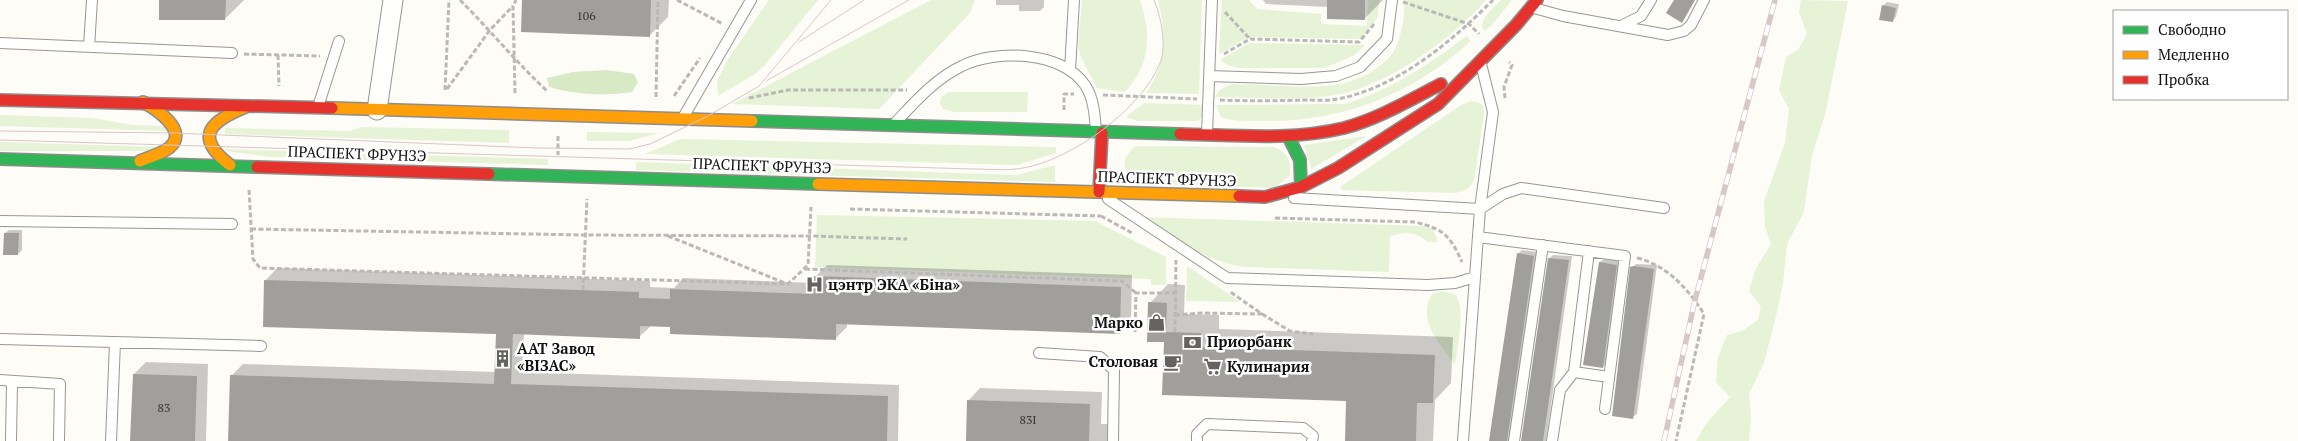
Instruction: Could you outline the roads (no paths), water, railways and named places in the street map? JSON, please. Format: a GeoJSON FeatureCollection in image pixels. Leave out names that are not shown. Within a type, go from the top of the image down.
{"type":"FeatureCollection","features":[{"type":"Feature","properties":{"kind":"main road","name":"ПРАСПЕКТ ФРУНЗЭ"},"geometry":{"type":"LineString","coordinates":[[2,161],[137,162],[1265,196],[1301,187],[1378,144],[1438,104],[1534,4]]}},
{"type":"Feature","properties":{"kind":"main road","name":"ПРАСПЕКТ ФРУНЗЭ"},"geometry":{"type":"LineString","coordinates":[[0,100],[143,102],[683,118],[1099,133],[1288,136],[1342,128],[1371,119],[1432,89],[1480,60]]}},
{"type":"Feature","properties":{"kind":"main road"},"geometry":{"type":"LineString","coordinates":[[137,162],[169,148],[174,139],[173,128],[166,116],[143,102]]}},
{"type":"Feature","properties":{"kind":"main road"},"geometry":{"type":"LineString","coordinates":[[230,165],[213,152],[210,146],[210,134],[217,120],[250,106]]}},
{"type":"Feature","properties":{"kind":"main road"},"geometry":{"type":"LineString","coordinates":[[1099,133],[1100,192]]}},
{"type":"Feature","properties":{"kind":"main road"},"geometry":{"type":"LineString","coordinates":[[1288,136],[1299,153],[1303,171],[1301,187]]}},
{"type":"Feature","properties":{"kind":"street"},"geometry":{"type":"LineString","coordinates":[[376,110],[393,0]]}},
{"type":"Feature","properties":{"kind":"lane"},"geometry":{"type":"LineString","coordinates":[[89,47],[92,0]]}},
{"type":"Feature","properties":{"kind":"lane"},"geometry":{"type":"LineString","coordinates":[[1070,70],[1074,0]]}},
{"type":"Feature","properties":{"kind":"lane"},"geometry":{"type":"LineString","coordinates":[[1209,76],[1301,79],[1336,76],[1360,67],[1387,39],[1392,0]]}},
{"type":"Feature","properties":{"kind":"lane"},"geometry":{"type":"LineString","coordinates":[[1622,26],[1642,16],[1651,0]]}},
{"type":"Feature","properties":{"kind":"lane"},"geometry":{"type":"LineString","coordinates":[[1534,4],[1563,16],[1668,35],[1684,31],[1691,24],[1704,0]]}},
{"type":"Feature","properties":{"kind":"lane"},"geometry":{"type":"LineString","coordinates":[[683,118],[749,1]]}},
{"type":"Feature","properties":{"kind":"lane"},"geometry":{"type":"LineString","coordinates":[[1207,135],[1209,61],[1216,3]]}},
{"type":"Feature","properties":{"kind":"lane"},"geometry":{"type":"LineString","coordinates":[[318,108],[339,41]]}},
{"type":"Feature","properties":{"kind":"lane"},"geometry":{"type":"LineString","coordinates":[[0,43],[232,53]]}},
{"type":"Feature","properties":{"kind":"lane"},"geometry":{"type":"LineString","coordinates":[[891,127],[926,91],[962,66],[996,54],[1036,57],[1070,70],[1084,83],[1090,95],[1099,133]]}},
{"type":"Feature","properties":{"kind":"lane"},"geometry":{"type":"LineString","coordinates":[[1463,441],[1470,278],[1478,237],[1493,112],[1480,60]]}},
{"type":"Feature","properties":{"kind":"lane"},"geometry":{"type":"LineString","coordinates":[[1265,196],[1480,209],[1503,194],[1521,188],[1664,208]]}},
{"type":"Feature","properties":{"kind":"lane"},"geometry":{"type":"LineString","coordinates":[[1100,192],[1132,216],[1227,278],[1428,285],[1455,283],[1470,278]]}},
{"type":"Feature","properties":{"kind":"lane"},"geometry":{"type":"LineString","coordinates":[[0,221],[232,224]]}},
{"type":"Feature","properties":{"kind":"lane"},"geometry":{"type":"LineString","coordinates":[[1478,237],[1625,256],[1605,409]]}},
{"type":"Feature","properties":{"kind":"lane"},"geometry":{"type":"LineString","coordinates":[[1514,441],[1542,245]]}},
{"type":"Feature","properties":{"kind":"lane"},"geometry":{"type":"LineString","coordinates":[[1552,441],[1560,390],[1574,372],[1589,251]]}},
{"type":"Feature","properties":{"kind":"lane"},"geometry":{"type":"LineString","coordinates":[[0,339],[262,346]]}},
{"type":"Feature","properties":{"kind":"lane"},"geometry":{"type":"LineString","coordinates":[[111,441],[115,342]]}},
{"type":"Feature","properties":{"kind":"lane"},"geometry":{"type":"LineString","coordinates":[[1038,352],[1100,357],[1114,370],[1112,441]]}},
{"type":"Feature","properties":{"kind":"lane"},"geometry":{"type":"LineString","coordinates":[[1574,372],[1609,377]]}},
{"type":"Feature","properties":{"kind":"lane"},"geometry":{"type":"LineString","coordinates":[[0,380],[60,384],[59,441]]}},
{"type":"Feature","properties":{"kind":"lane"},"geometry":{"type":"LineString","coordinates":[[11,441],[12,381]]}},
{"type":"Feature","properties":{"kind":"lane"},"geometry":{"type":"LineString","coordinates":[[1197,441],[1198,434],[1207,424],[1303,428],[1313,436],[1312,441]]}},
{"type":"Feature","properties":{"kind":"tram line"},"geometry":{"type":"LineString","coordinates":[[0,131],[174,133],[537,148],[629,149],[650,144],[708,116],[759,86],[831,0]]}},
{"type":"Feature","properties":{"kind":"tram line"},"geometry":{"type":"LineString","coordinates":[[799,42],[864,0]]}},
{"type":"Feature","properties":{"kind":"tram line"},"geometry":{"type":"LineString","coordinates":[[766,81],[909,0]]}},
{"type":"Feature","properties":{"kind":"tram line"},"geometry":{"type":"LineString","coordinates":[[0,140],[1017,169],[1042,163],[1062,155],[1083,143],[1103,130],[1138,98],[1151,80],[1162,56],[1162,32],[1154,0]]}},
{"type":"Feature","properties":{"kind":"railway"},"geometry":{"type":"LineString","coordinates":[[1664,441],[1695,300],[1775,0]]}},
{"type":"Feature","properties":{"kind":"place","name":"цэнтр ЭКА «Біна»"},"geometry":{"type":"Point","coordinates":[814,285]}},
{"type":"Feature","properties":{"kind":"place","name":"Марко"},"geometry":{"type":"Point","coordinates":[1157,323]}},
{"type":"Feature","properties":{"kind":"place","name":"Приорбанк"},"geometry":{"type":"Point","coordinates":[1193,342]}},
{"type":"Feature","properties":{"kind":"place","name":"ААТ Завод «ВІЗАС»"},"geometry":{"type":"Point","coordinates":[503,358]}},
{"type":"Feature","properties":{"kind":"place","name":"Столовая"},"geometry":{"type":"Point","coordinates":[1172,362]}},
{"type":"Feature","properties":{"kind":"place","name":"Кулинария"},"geometry":{"type":"Point","coordinates":[1213,367]}}]}
